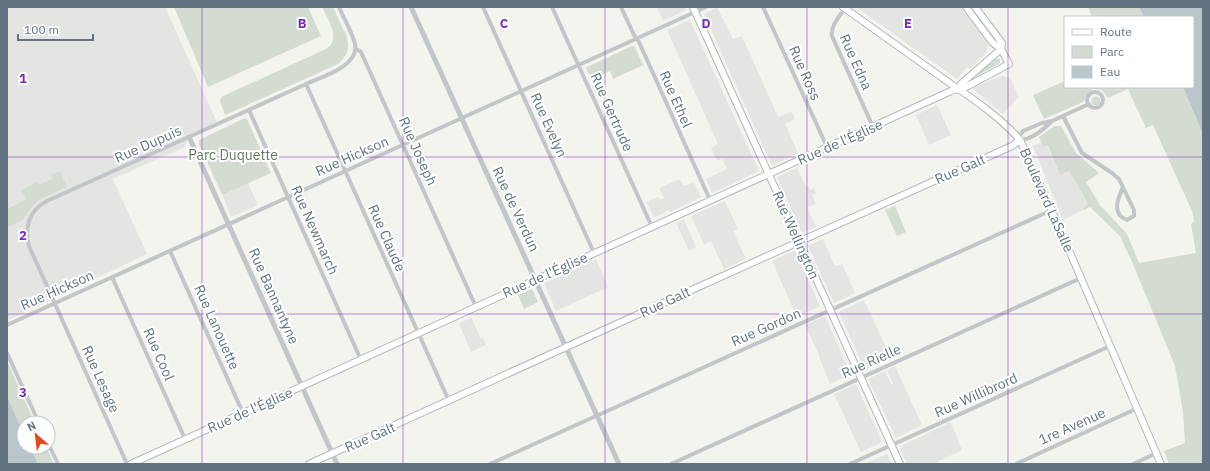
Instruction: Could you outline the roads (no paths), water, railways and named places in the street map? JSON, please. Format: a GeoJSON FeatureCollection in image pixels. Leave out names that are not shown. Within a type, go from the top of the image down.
{"type":"FeatureCollection","features":[{"type":"Feature","properties":{"kind":"main road"},"geometry":{"type":"LineString","coordinates":[[968,8],[992,42],[1001,48],[1002,43],[975,7]]}},
{"type":"Feature","properties":{"kind":"main road","name":"Boulevard LaSalle"},"geometry":{"type":"LineString","coordinates":[[844,8],[959,88],[993,115],[1020,140],[1052,210],[1161,464]]}},
{"type":"Feature","properties":{"kind":"main road","name":"Rue Wellington"},"geometry":{"type":"LineString","coordinates":[[694,10],[900,464]]}},
{"type":"Feature","properties":{"kind":"main road"},"geometry":{"type":"LineString","coordinates":[[983,30],[989,25]]}},
{"type":"Feature","properties":{"kind":"main road","name":"Rue de l'Église"},"geometry":{"type":"LineString","coordinates":[[131,464],[827,147],[959,88],[966,87],[1009,64],[1001,48],[962,83],[959,88]]}},
{"type":"Feature","properties":{"kind":"main road","name":"Rue Galt"},"geometry":{"type":"LineString","coordinates":[[310,464],[799,241],[1012,146],[1020,140]]}},
{"type":"Feature","properties":{"kind":"street","name":"Rue Joseph"},"geometry":{"type":"LineString","coordinates":[[339,7],[355,42],[356,49],[361,52],[476,307]]}},
{"type":"Feature","properties":{"kind":"street","name":"Rue de Verdun"},"geometry":{"type":"LineString","coordinates":[[411,7],[619,464]]}},
{"type":"Feature","properties":{"kind":"street","name":"Rue Evelyn"},"geometry":{"type":"LineString","coordinates":[[483,7],[594,253]]}},
{"type":"Feature","properties":{"kind":"street","name":"Rue Gertrude"},"geometry":{"type":"LineString","coordinates":[[552,7],[652,227]]}},
{"type":"Feature","properties":{"kind":"street","name":"Rue Ethel"},"geometry":{"type":"LineString","coordinates":[[621,7],[710,200]]}},
{"type":"Feature","properties":{"kind":"street","name":"Rue Hickson"},"geometry":{"type":"LineString","coordinates":[[7,324],[636,39],[694,10],[706,7]]}},
{"type":"Feature","properties":{"kind":"street","name":"Rue Ross"},"geometry":{"type":"LineString","coordinates":[[764,7],[827,147]]}},
{"type":"Feature","properties":{"kind":"street","name":"Rue Edna"},"geometry":{"type":"LineString","coordinates":[[844,8],[831,31],[832,36],[873,127]]}},
{"type":"Feature","properties":{"kind":"street","name":"Rue Dupuis"},"geometry":{"type":"LineString","coordinates":[[54,303],[31,251],[27,238],[28,224],[33,212],[46,202],[306,84],[346,64],[354,56],[356,49]]}},
{"type":"Feature","properties":{"kind":"street","name":"Rue Claude"},"geometry":{"type":"LineString","coordinates":[[306,84],[449,401]]}},
{"type":"Feature","properties":{"kind":"street","name":"Rue Galt"},"geometry":{"type":"LineString","coordinates":[[1052,121],[1041,131],[1028,139],[1020,140],[1020,135],[1023,131],[1052,121],[1088,104]]}},
{"type":"Feature","properties":{"kind":"street","name":"Rue Newmarch"},"geometry":{"type":"LineString","coordinates":[[249,110],[361,360]]}},
{"type":"Feature","properties":{"kind":"street"},"geometry":{"type":"LineString","coordinates":[[1063,116],[1082,153],[1116,175],[1123,187],[1134,210],[1134,216],[1127,220],[1122,217],[1117,207],[1118,199],[1123,187]]}},
{"type":"Feature","properties":{"kind":"street","name":"Rue Bannantyne"},"geometry":{"type":"LineString","coordinates":[[189,137],[337,464]]}},
{"type":"Feature","properties":{"kind":"street","name":"Rue Gordon"},"geometry":{"type":"LineString","coordinates":[[490,464],[1052,210]]}},
{"type":"Feature","properties":{"kind":"street","name":"Rue Lanouette"},"geometry":{"type":"LineString","coordinates":[[170,251],[243,413]]}},
{"type":"Feature","properties":{"kind":"street","name":"Rue Cool"},"geometry":{"type":"LineString","coordinates":[[112,277],[186,439]]}},
{"type":"Feature","properties":{"kind":"street","name":"Rue Rielle"},"geometry":{"type":"LineString","coordinates":[[671,464],[1081,278]]}},
{"type":"Feature","properties":{"kind":"street","name":"Rue Lesage"},"geometry":{"type":"LineString","coordinates":[[54,303],[127,464]]}},
{"type":"Feature","properties":{"kind":"street","name":"Rue Willibrord"},"geometry":{"type":"LineString","coordinates":[[850,464],[1110,346]]}},
{"type":"Feature","properties":{"kind":"street"},"geometry":{"type":"LineString","coordinates":[[7,353],[35,415]]}},
{"type":"Feature","properties":{"kind":"street","name":"1re Avenue"},"geometry":{"type":"LineString","coordinates":[[1016,464],[1138,408]]}},
{"type":"Feature","properties":{"kind":"street"},"geometry":{"type":"LineString","coordinates":[[1133,464],[1157,453]]}},
{"type":"Feature","properties":{"kind":"water"},"geometry":{"type":"Polygon","coordinates":[[[1139,7],[1203,7],[1203,134],[1183,88],[1194,88],[1194,16],[1144,16],[1139,7]]]}},
{"type":"Feature","properties":{"kind":"water"},"geometry":{"type":"Polygon","coordinates":[[[7,396],[16,417],[16,455],[34,455],[38,464],[7,464],[7,396]]]}},
{"type":"Feature","properties":{"kind":"park label","name":"Parc Duquette"},"geometry":{"type":"Point","coordinates":[233,155]}}]}
